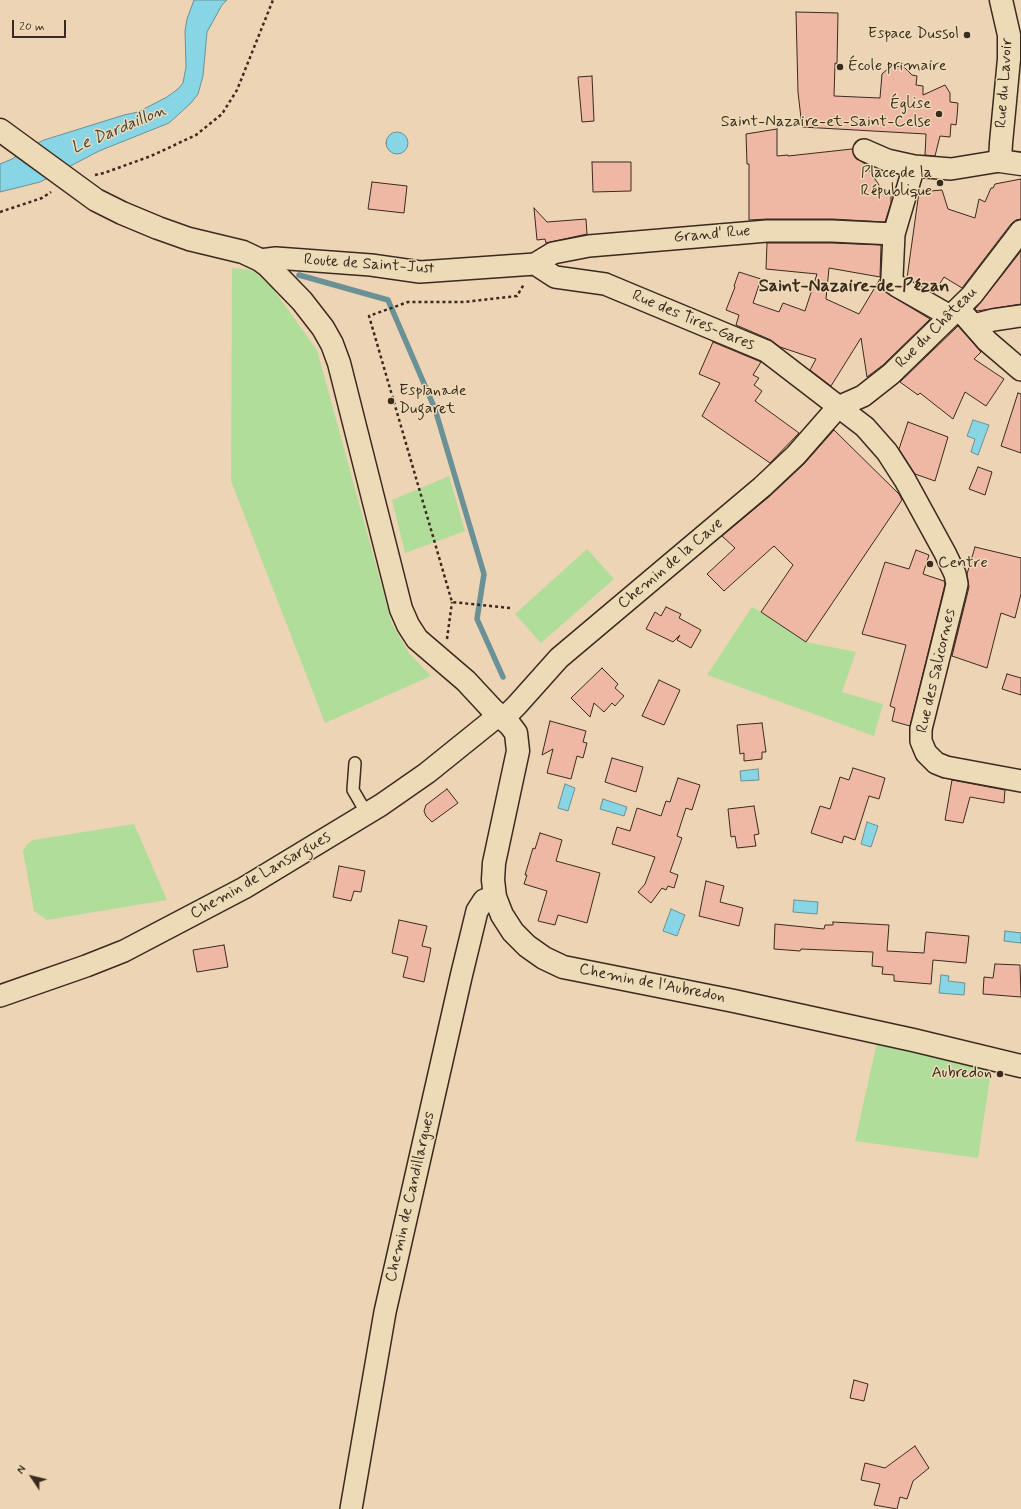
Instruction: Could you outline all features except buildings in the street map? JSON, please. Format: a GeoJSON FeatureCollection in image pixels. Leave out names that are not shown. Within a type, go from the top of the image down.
{"type":"FeatureCollection","features":[{"type":"Feature","properties":{"kind":"street","name":"Rue du Lavoir"},"geometry":{"type":"LineString","coordinates":[[1001,0],[1009,35],[1007,156]]}},
{"type":"Feature","properties":{"kind":"street"},"geometry":{"type":"LineString","coordinates":[[0,130],[96,200],[143,222],[189,239],[243,252],[268,262]]}},
{"type":"Feature","properties":{"kind":"street"},"geometry":{"type":"LineString","coordinates":[[864,150],[887,160],[914,166],[952,169],[1007,156]]}},
{"type":"Feature","properties":{"kind":"street"},"geometry":{"type":"LineString","coordinates":[[914,166],[894,234],[893,282],[897,286],[954,312],[974,325],[987,341],[1021,370]]}},
{"type":"Feature","properties":{"kind":"street","name":"Grand' Rue"},"geometry":{"type":"LineString","coordinates":[[535,264],[553,253],[589,246],[647,241],[767,231],[832,231],[894,234]]}},
{"type":"Feature","properties":{"kind":"street","name":"Rue du Château"},"geometry":{"type":"LineString","coordinates":[[838,407],[863,396],[886,378],[972,296],[1021,231]]}},
{"type":"Feature","properties":{"kind":"street","name":"Route de Saint-Just"},"geometry":{"type":"LineString","coordinates":[[268,262],[371,265],[420,272],[535,264]]}},
{"type":"Feature","properties":{"kind":"street","name":"Chemin de l'Aubredon"},"geometry":{"type":"LineString","coordinates":[[268,262],[306,305],[323,328],[332,344],[339,363],[401,609],[408,625],[417,639],[466,681],[510,725],[516,733],[518,751],[494,863],[493,880],[495,897],[502,915],[513,932],[527,946],[544,958],[563,967],[734,1001],[913,1040],[1021,1066]]}},
{"type":"Feature","properties":{"kind":"street","name":"Rue des Tires-Gares"},"geometry":{"type":"LineString","coordinates":[[535,264],[555,277],[605,284],[766,352],[864,427],[887,452],[905,480],[945,553],[955,574],[956,584]]}},
{"type":"Feature","properties":{"kind":"street"},"geometry":{"type":"LineString","coordinates":[[974,325],[993,320],[1021,316]]}},
{"type":"Feature","properties":{"kind":"street","name":"Chemin de la Cave"},"geometry":{"type":"LineString","coordinates":[[501,717],[517,705],[559,658],[762,487],[796,455],[838,407]]}},
{"type":"Feature","properties":{"kind":"street","name":"Rue des Salicornes"},"geometry":{"type":"LineString","coordinates":[[956,584],[956,593],[921,729],[921,741],[926,753],[936,762],[946,767],[1021,781]]}},
{"type":"Feature","properties":{"kind":"street","name":"Chemin de Lansargues"},"geometry":{"type":"LineString","coordinates":[[0,996],[86,966],[130,948],[244,888],[367,814],[427,773],[501,717]]}},
{"type":"Feature","properties":{"kind":"street","name":"Chemin de Candillargues"},"geometry":{"type":"LineString","coordinates":[[350,1509],[385,1312],[461,977],[478,911],[484,900],[495,897]]}},
{"type":"Feature","properties":{"kind":"lane"},"geometry":{"type":"LineString","coordinates":[[354,763],[353,790],[367,814]]}},
{"type":"Feature","properties":{"kind":"path"},"geometry":{"type":"LineString","coordinates":[[0,212],[42,198],[67,180],[104,173],[151,156],[196,135],[222,114],[237,90],[254,50],[268,9],[273,0]]}},
{"type":"Feature","properties":{"kind":"path"},"geometry":{"type":"LineString","coordinates":[[447,641],[452,602],[370,316],[408,302],[464,302],[517,296],[535,264]]}},
{"type":"Feature","properties":{"kind":"path"},"geometry":{"type":"LineString","coordinates":[[452,602],[510,608]]}},
{"type":"Feature","properties":{"kind":"green space"},"geometry":{"type":"Polygon","coordinates":[[[232,268],[251,270],[268,282],[317,350],[392,624],[409,653],[431,676],[325,723],[231,481],[232,268]]]}},
{"type":"Feature","properties":{"kind":"green space"},"geometry":{"type":"Polygon","coordinates":[[[449,476],[465,531],[405,553],[392,500],[449,476]]]}},
{"type":"Feature","properties":{"kind":"green space"},"geometry":{"type":"Polygon","coordinates":[[[587,549],[614,579],[541,643],[515,614],[587,549]]]}},
{"type":"Feature","properties":{"kind":"green space"},"geometry":{"type":"Polygon","coordinates":[[[752,607],[806,642],[856,652],[842,692],[883,704],[874,736],[707,675],[752,607]]]}},
{"type":"Feature","properties":{"kind":"green space"},"geometry":{"type":"Polygon","coordinates":[[[134,824],[167,900],[47,920],[34,911],[23,851],[27,844],[33,840],[134,824]]]}},
{"type":"Feature","properties":{"kind":"green space"},"geometry":{"type":"Polygon","coordinates":[[[877,1042],[991,1071],[978,1158],[855,1141],[877,1042]]]}},
{"type":"Feature","properties":{"kind":"water","name":"Le Dardaillon"},"geometry":{"type":"Polygon","coordinates":[[[194,0],[227,0],[222,5],[207,32],[203,76],[198,94],[191,103],[169,123],[99,151],[40,182],[0,192],[0,164],[12,159],[44,140],[138,112],[167,97],[178,89],[183,83],[186,67],[185,31],[187,19],[194,0]]]}},
{"type":"Feature","properties":{"kind":"water"},"geometry":{"type":"Polygon","coordinates":[[[397,132],[405,135],[408,143],[405,151],[397,154],[389,151],[386,143],[389,135],[397,132]]]}},
{"type":"Feature","properties":{"kind":"water"},"geometry":{"type":"Polygon","coordinates":[[[973,420],[989,425],[978,455],[971,452],[975,439],[967,436],[973,420]]]}},
{"type":"Feature","properties":{"kind":"water"},"geometry":{"type":"Polygon","coordinates":[[[758,769],[759,780],[741,781],[740,771],[758,769]]]}},
{"type":"Feature","properties":{"kind":"water"},"geometry":{"type":"Polygon","coordinates":[[[565,784],[575,788],[568,811],[558,808],[565,784]]]}},
{"type":"Feature","properties":{"kind":"water"},"geometry":{"type":"Polygon","coordinates":[[[603,799],[627,807],[624,816],[600,809],[603,799]]]}},
{"type":"Feature","properties":{"kind":"water"},"geometry":{"type":"Polygon","coordinates":[[[867,822],[878,826],[871,847],[861,844],[867,822]]]}},
{"type":"Feature","properties":{"kind":"water"},"geometry":{"type":"Polygon","coordinates":[[[794,900],[818,902],[817,914],[793,912],[794,900]]]}},
{"type":"Feature","properties":{"kind":"water"},"geometry":{"type":"Polygon","coordinates":[[[671,909],[685,915],[677,936],[663,931],[671,909]]]}},
{"type":"Feature","properties":{"kind":"water"},"geometry":{"type":"Polygon","coordinates":[[[1005,931],[1021,933],[1021,943],[1004,941],[1005,931]]]}},
{"type":"Feature","properties":{"kind":"water"},"geometry":{"type":"Polygon","coordinates":[[[941,975],[949,976],[948,981],[965,983],[964,995],[939,993],[941,975]]]}},
{"type":"Feature","properties":{"kind":"waterway"},"geometry":{"type":"LineString","coordinates":[[299,275],[388,300],[435,409],[484,574],[477,619],[503,677]]}},
{"type":"Feature","properties":{"kind":"place","name":"Espace Dussol"},"geometry":{"type":"Point","coordinates":[967,35]}},
{"type":"Feature","properties":{"kind":"place","name":"École primaire"},"geometry":{"type":"Point","coordinates":[840,67]}},
{"type":"Feature","properties":{"kind":"place","name":"Église Saint-Nazaire-et-Saint-Celse"},"geometry":{"type":"Point","coordinates":[939,114]}},
{"type":"Feature","properties":{"kind":"place","name":"Place de la République"},"geometry":{"type":"Point","coordinates":[940,183]}},
{"type":"Feature","properties":{"kind":"place","name":"Esplanade Dugaret"},"geometry":{"type":"Point","coordinates":[391,401]}},
{"type":"Feature","properties":{"kind":"place","name":"Centre"},"geometry":{"type":"Point","coordinates":[930,564]}},
{"type":"Feature","properties":{"kind":"place","name":"Aubredon"},"geometry":{"type":"Point","coordinates":[1000,1074]}},
{"type":"Feature","properties":{"kind":"district","name":"Saint-Nazaire-de-Pézan"},"geometry":{"type":"Point","coordinates":[854,287]}}]}
